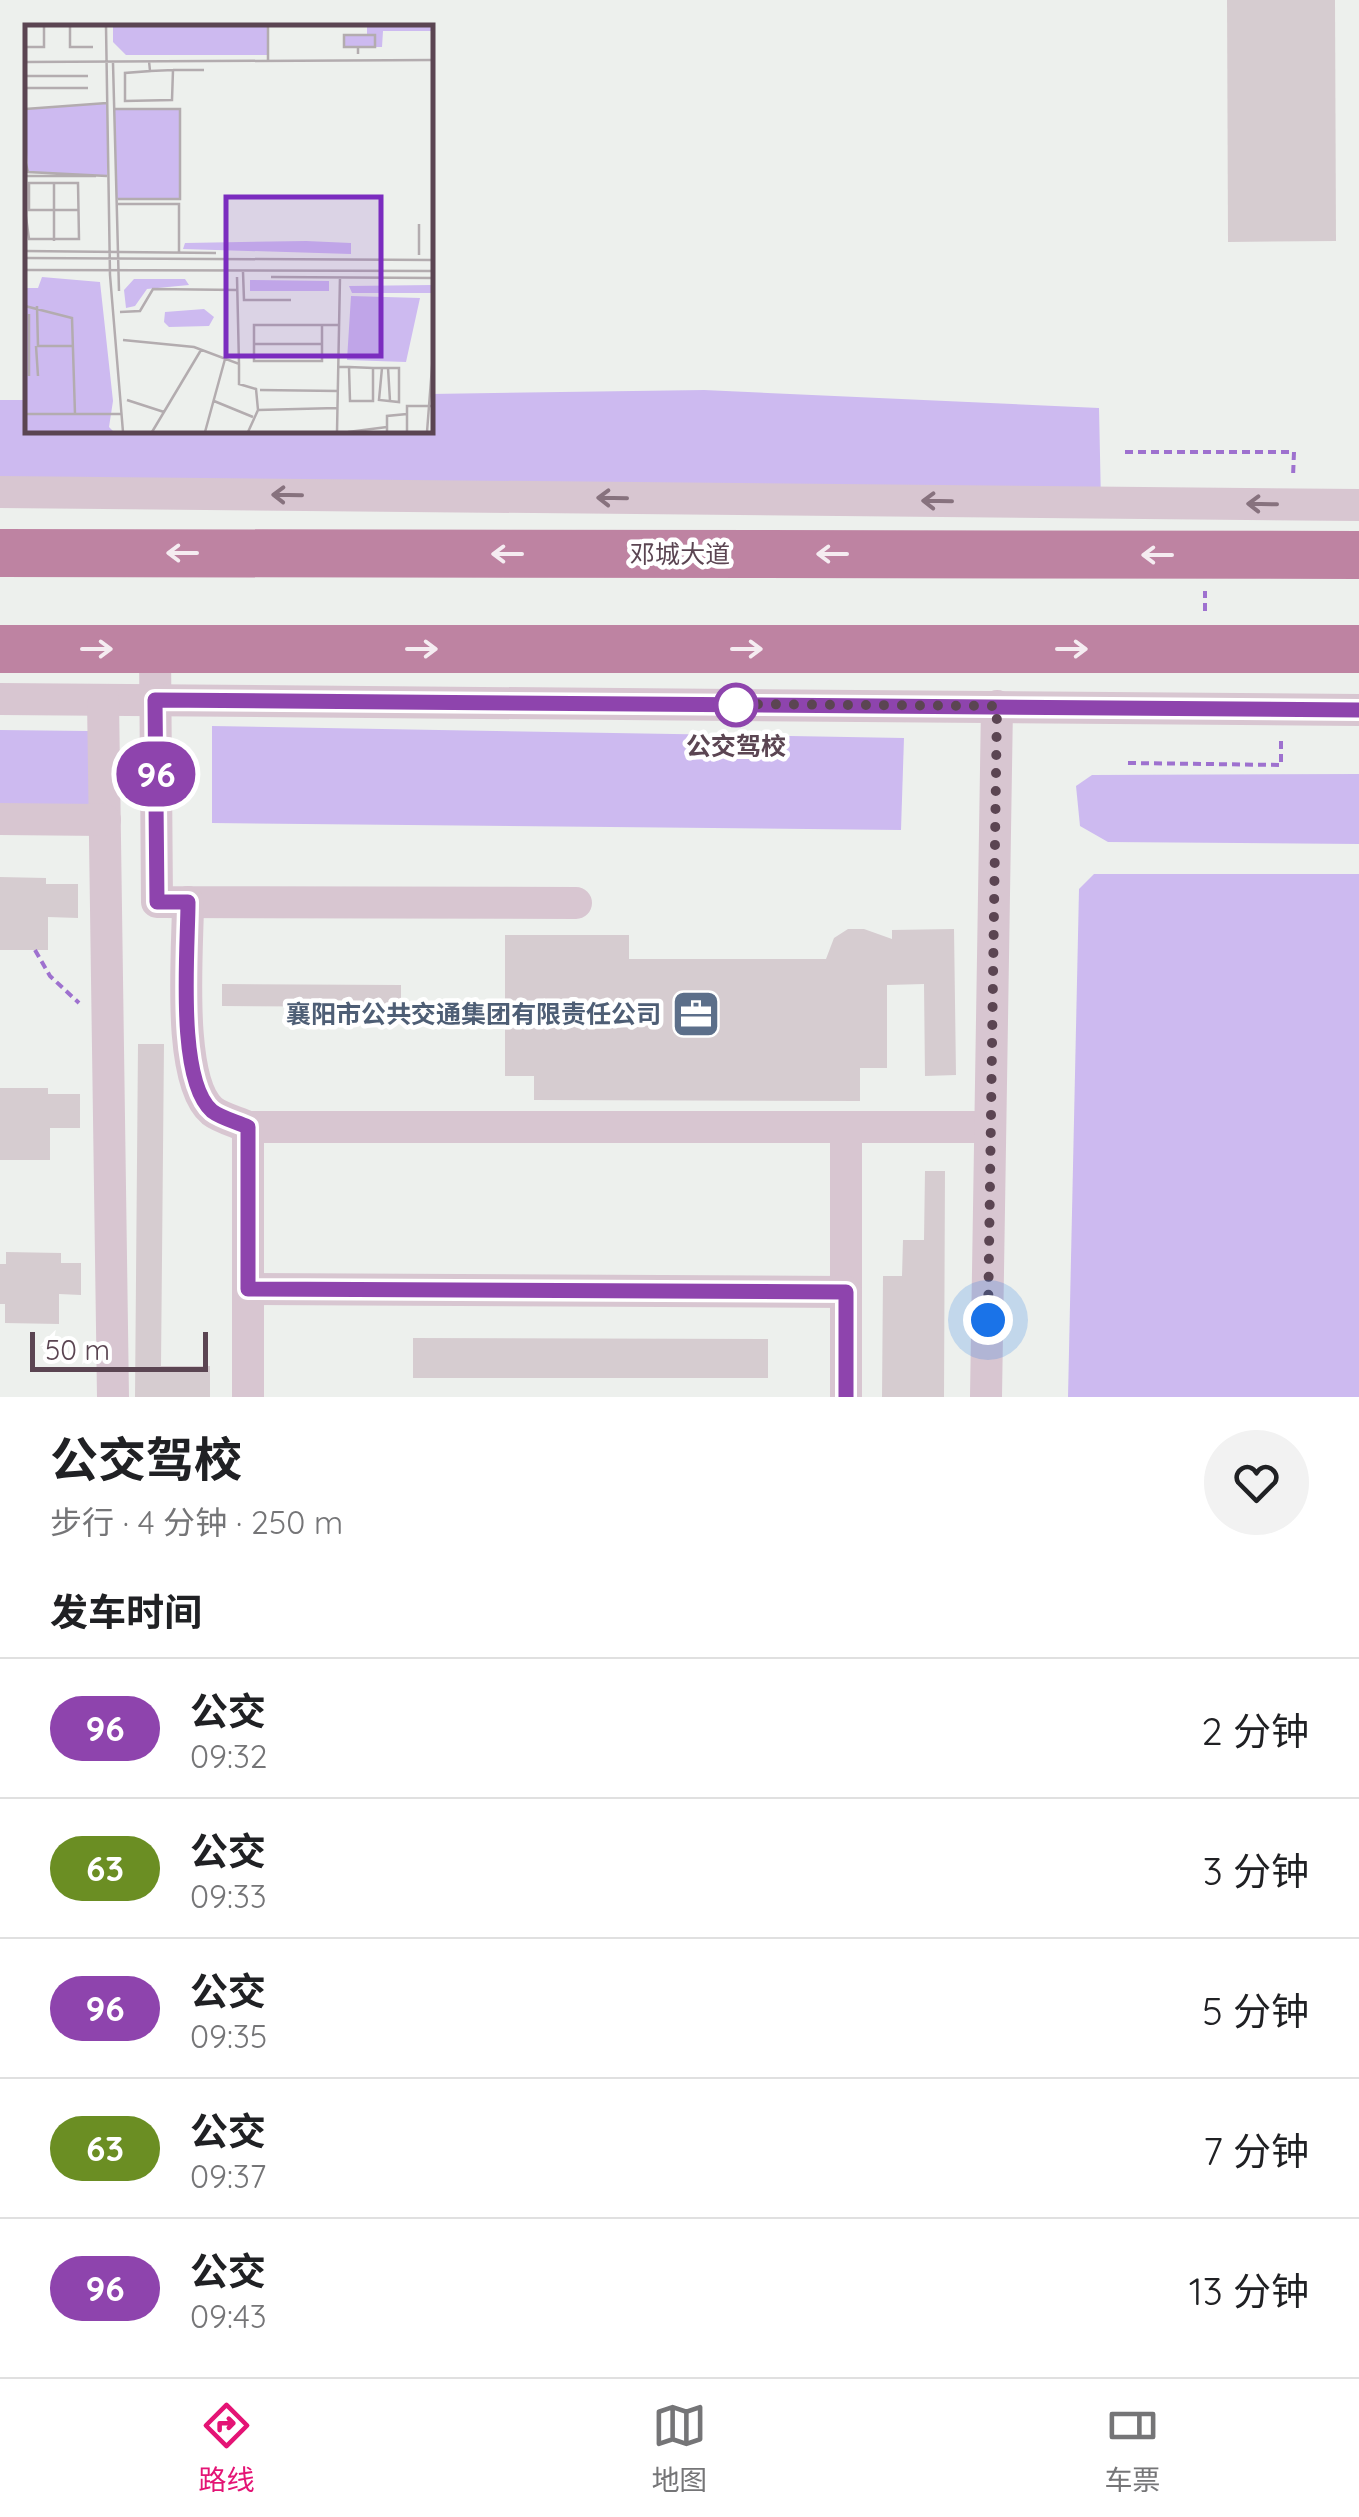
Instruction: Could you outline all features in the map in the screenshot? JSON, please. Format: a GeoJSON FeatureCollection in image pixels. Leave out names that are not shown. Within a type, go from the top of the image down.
{"type":"FeatureCollection","features":[{"type":"Feature","properties":{"kind":"highway","name":"邓城大道"},"geometry":{"type":"LineString","coordinates":[[0,553],[1359,555]]}},
{"type":"Feature","properties":{"kind":"highway"},"geometry":{"type":"LineString","coordinates":[[0,648],[1359,649]]}},
{"type":"Feature","properties":{"kind":"street"},"geometry":{"type":"LineString","coordinates":[[0,492],[1359,506]]}},
{"type":"Feature","properties":{"kind":"street"},"geometry":{"type":"LineString","coordinates":[[155,649],[157,902],[576,903]]}},
{"type":"Feature","properties":{"kind":"street"},"geometry":{"type":"LineString","coordinates":[[0,699],[1359,710]]}},
{"type":"Feature","properties":{"kind":"street"},"geometry":{"type":"LineString","coordinates":[[103,700],[113,1397]]}},
{"type":"Feature","properties":{"kind":"street"},"geometry":{"type":"LineString","coordinates":[[986,1397],[997,706]]}},
{"type":"Feature","properties":{"kind":"street"},"geometry":{"type":"LineString","coordinates":[[0,819],[105,820]]}},
{"type":"Feature","properties":{"kind":"street"},"geometry":{"type":"LineString","coordinates":[[188,902],[188,1056],[196,1086],[211,1110],[248,1127],[990,1127]]}},
{"type":"Feature","properties":{"kind":"street"},"geometry":{"type":"LineString","coordinates":[[248,1127],[248,1397]]}},
{"type":"Feature","properties":{"kind":"street"},"geometry":{"type":"LineString","coordinates":[[846,1127],[846,1397]]}},
{"type":"Feature","properties":{"kind":"street"},"geometry":{"type":"LineString","coordinates":[[248,1289],[846,1292]]}},
{"type":"Feature","properties":{"kind":"path"},"geometry":{"type":"LineString","coordinates":[[1125,452],[1294,452],[1293,482]]}},
{"type":"Feature","properties":{"kind":"path"},"geometry":{"type":"LineString","coordinates":[[1205,616],[1206,578]]}},
{"type":"Feature","properties":{"kind":"path"},"geometry":{"type":"LineString","coordinates":[[1128,763],[1281,765],[1281,732]]}},
{"type":"Feature","properties":{"kind":"path"},"geometry":{"type":"LineString","coordinates":[[35,950],[50,976],[77,1003],[108,1012]]}},
{"type":"Feature","properties":{"kind":"shaded area"},"geometry":{"type":"Polygon","coordinates":[[[704,390],[1099,408],[1101,503],[0,492],[0,400],[25,400],[25,432],[432,432],[432,394],[704,390]]]}},
{"type":"Feature","properties":{"kind":"shaded area"},"geometry":{"type":"Polygon","coordinates":[[[212,726],[904,738],[901,830],[212,823],[212,726]]]}},
{"type":"Feature","properties":{"kind":"shaded area"},"geometry":{"type":"Polygon","coordinates":[[[0,730],[88,731],[96,798],[87,806],[0,805],[0,730]]]}},
{"type":"Feature","properties":{"kind":"shaded area"},"geometry":{"type":"Polygon","coordinates":[[[1359,774],[1359,844],[1108,842],[1080,826],[1076,786],[1092,775],[1359,774]]]}},
{"type":"Feature","properties":{"kind":"shaded area"},"geometry":{"type":"Polygon","coordinates":[[[1094,874],[1359,874],[1359,1397],[1068,1397],[1079,889],[1094,874]]]}},
{"type":"Feature","properties":{"kind":"building"},"geometry":{"type":"Polygon","coordinates":[[[1227,0],[1335,0],[1336,241],[1228,242],[1227,0]]]}},
{"type":"Feature","properties":{"kind":"building"},"geometry":{"type":"Polygon","coordinates":[[[0,877],[46,878],[46,884],[78,884],[78,918],[48,917],[48,950],[0,950],[0,877]]]}},
{"type":"Feature","properties":{"kind":"building","name":"襄阳市公共交通集团有限责任公司"},"geometry":{"type":"Polygon","coordinates":[[[848,929],[864,929],[892,939],[892,930],[954,929],[956,1075],[925,1076],[924,984],[887,985],[887,1068],[860,1068],[860,1101],[534,1100],[534,1076],[505,1076],[505,935],[629,935],[629,959],[826,959],[834,938],[848,929]]]}},
{"type":"Feature","properties":{"kind":"building"},"geometry":{"type":"Polygon","coordinates":[[[222,984],[401,985],[401,1007],[222,1006],[222,984]]]}},
{"type":"Feature","properties":{"kind":"building"},"geometry":{"type":"Polygon","coordinates":[[[138,1044],[164,1044],[161,1366],[210,1366],[210,1397],[135,1397],[138,1044]]]}},
{"type":"Feature","properties":{"kind":"building"},"geometry":{"type":"Polygon","coordinates":[[[0,1088],[48,1088],[48,1094],[80,1094],[80,1128],[50,1128],[50,1160],[0,1160],[0,1088]]]}},
{"type":"Feature","properties":{"kind":"building"},"geometry":{"type":"Polygon","coordinates":[[[925,1171],[945,1171],[944,1397],[882,1397],[883,1276],[902,1276],[903,1240],[924,1240],[925,1171]]]}},
{"type":"Feature","properties":{"kind":"building"},"geometry":{"type":"Polygon","coordinates":[[[6,1252],[61,1253],[61,1263],[81,1263],[81,1295],[59,1294],[59,1324],[5,1323],[5,1304],[0,1304],[0,1264],[6,1264],[6,1252]]]}},
{"type":"Feature","properties":{"kind":"building"},"geometry":{"type":"Polygon","coordinates":[[[413,1338],[768,1339],[768,1378],[413,1378],[413,1338]]]}},
{"type":"Feature","properties":{"kind":"bus line","name":"96"},"geometry":{"type":"LineString","coordinates":[[846,1397],[846,1292],[248,1289],[248,1127],[211,1110],[196,1086],[188,1056],[188,902],[157,902],[155,700],[1359,710]]}},
{"type":"Feature","properties":{"kind":"place","name":"公交驾校"},"geometry":{"type":"Point","coordinates":[736,705]}},
{"type":"Feature","properties":{"kind":"place","name":"襄阳市公共交通集团有限责任公司"},"geometry":{"type":"Point","coordinates":[696,1014]}},
{"type":"Feature","properties":{"kind":"route"},"geometry":{"type":"LineString","coordinates":[[736,705],[729,704],[997,706],[988,1320]]}}]}
